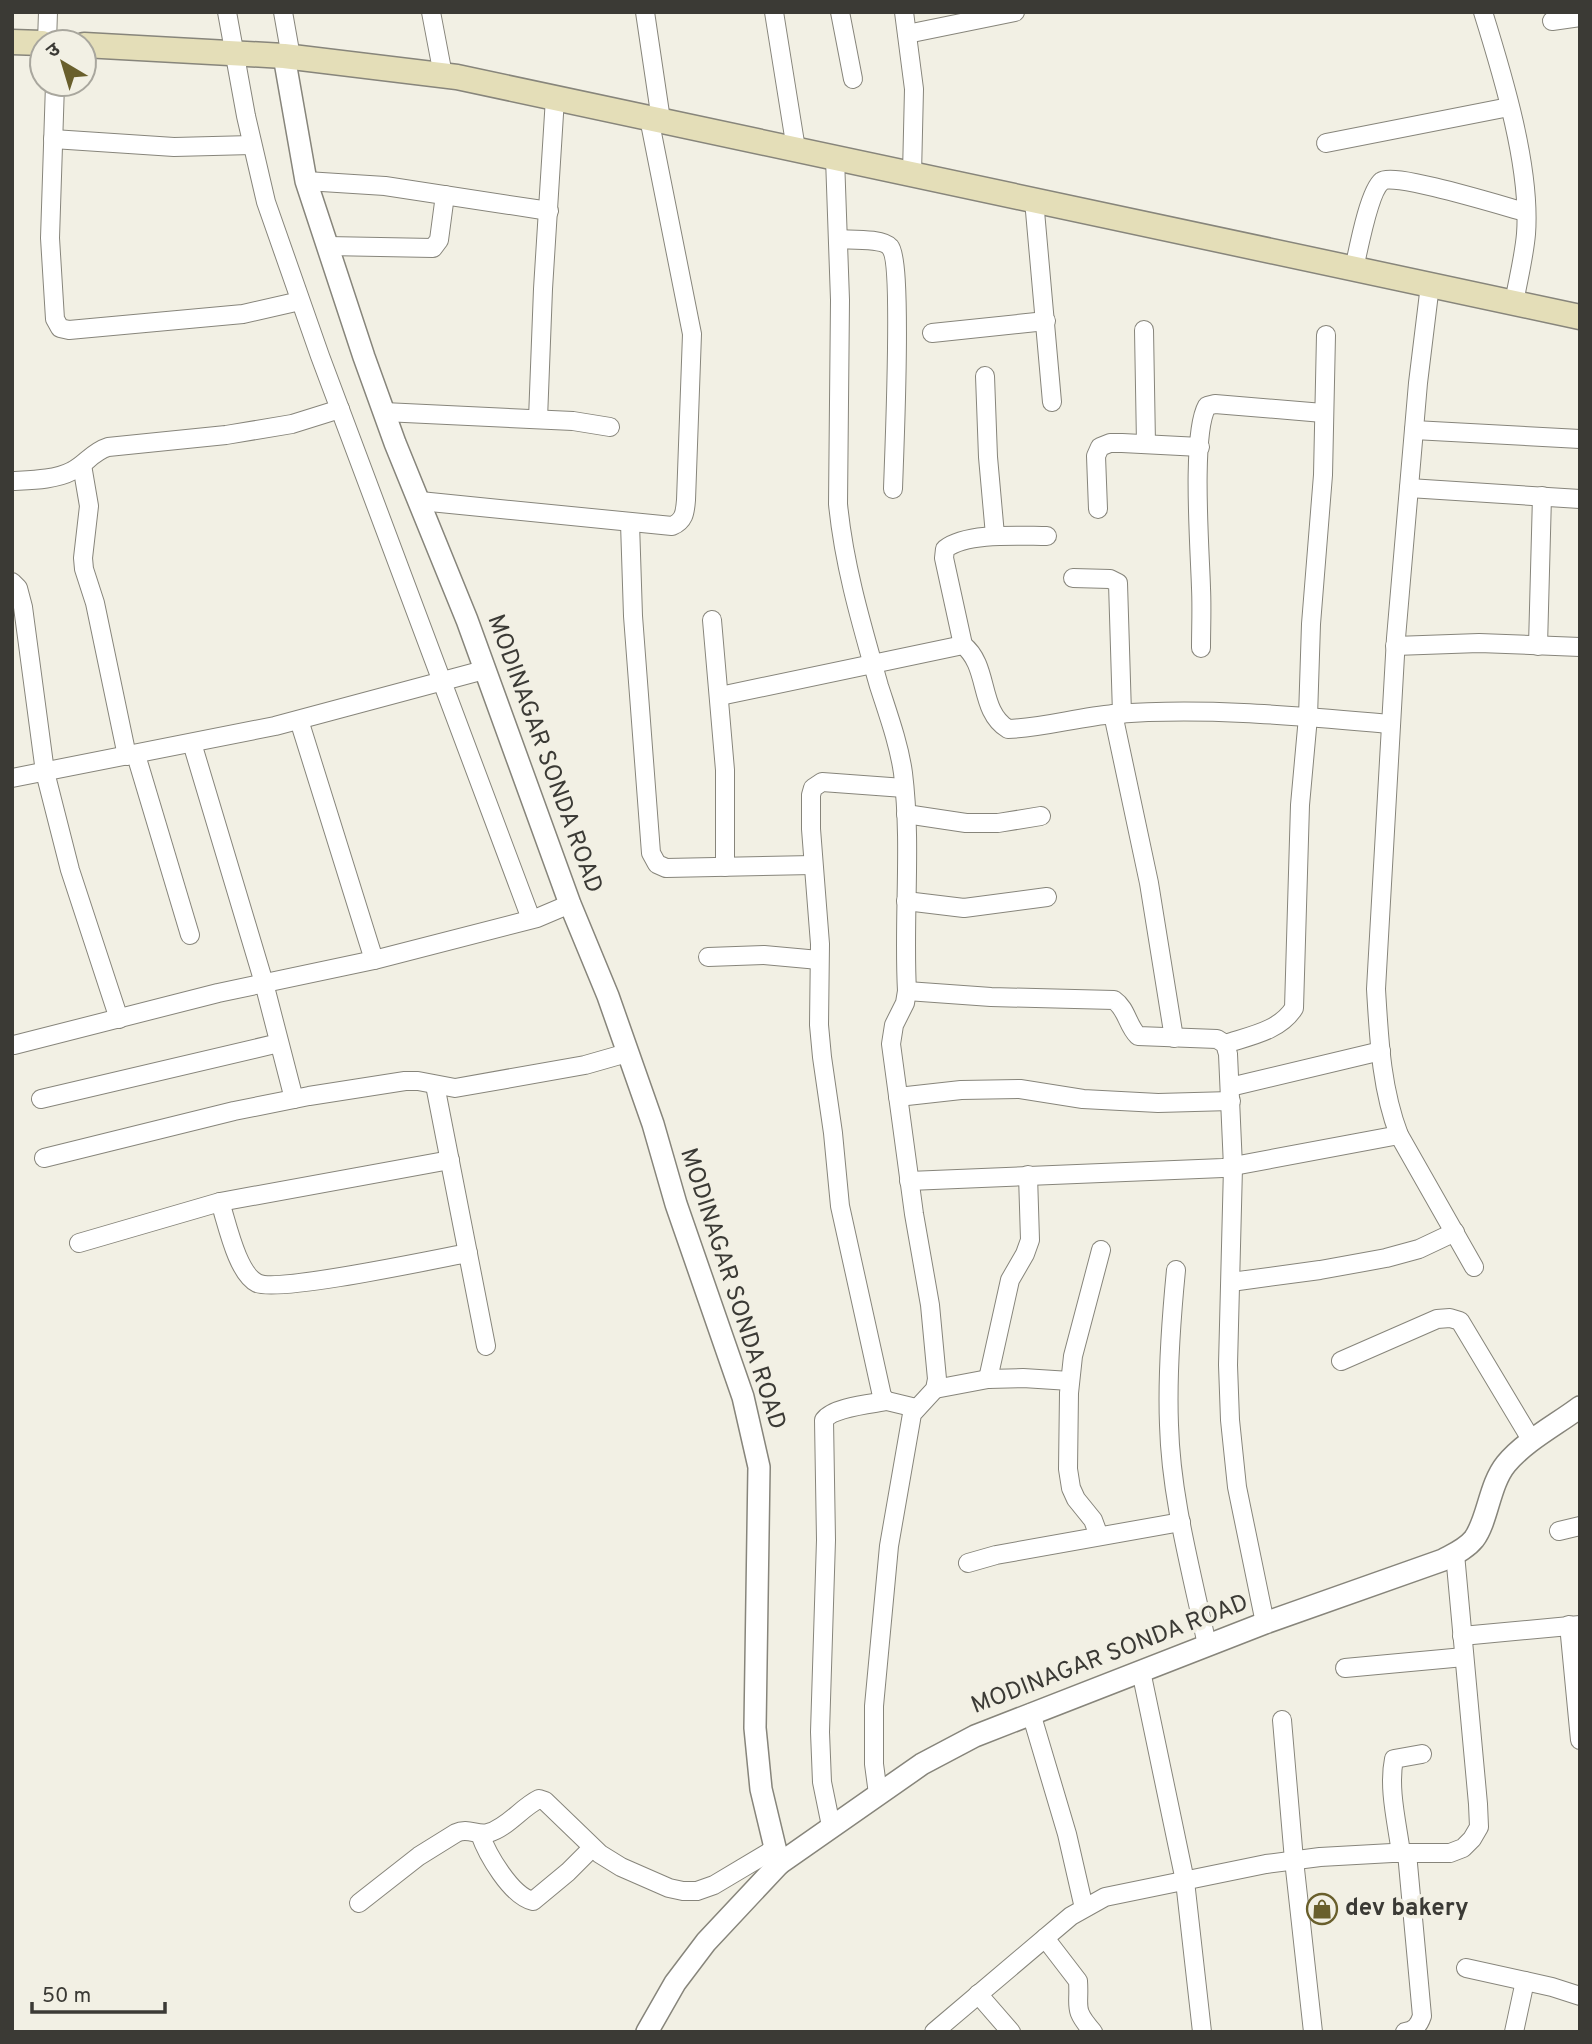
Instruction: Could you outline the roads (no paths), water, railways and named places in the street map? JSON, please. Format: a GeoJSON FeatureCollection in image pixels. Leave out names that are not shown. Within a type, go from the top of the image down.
{"type":"FeatureCollection","features":[{"type":"Feature","properties":{"kind":"main road"},"geometry":{"type":"LineString","coordinates":[[98,46],[284,56],[443,75],[1580,317]]}},
{"type":"Feature","properties":{"kind":"street"},"geometry":{"type":"LineString","coordinates":[[227,12],[239,53],[253,145],[266,202],[340,409],[463,677],[486,794],[534,919]]}},
{"type":"Feature","properties":{"kind":"street"},"geometry":{"type":"LineString","coordinates":[[284,12],[284,56]]}},
{"type":"Feature","properties":{"kind":"street"},"geometry":{"type":"LineString","coordinates":[[431,12],[443,75]]}},
{"type":"Feature","properties":{"kind":"street"},"geometry":{"type":"LineString","coordinates":[[420,501],[672,526],[680,522],[685,514],[692,334],[655,119],[645,12]]}},
{"type":"Feature","properties":{"kind":"street"},"geometry":{"type":"LineString","coordinates":[[774,12],[796,149]]}},
{"type":"Feature","properties":{"kind":"street"},"geometry":{"type":"LineString","coordinates":[[840,12],[853,79]]}},
{"type":"Feature","properties":{"kind":"street"},"geometry":{"type":"LineString","coordinates":[[904,12],[914,89],[912,174]]}},
{"type":"Feature","properties":{"kind":"street"},"geometry":{"type":"LineString","coordinates":[[907,34],[1015,12]]}},
{"type":"Feature","properties":{"kind":"street"},"geometry":{"type":"LineString","coordinates":[[1483,12],[1500,68],[1525,183],[1526,234],[1514,303]]}},
{"type":"Feature","properties":{"kind":"street"},"geometry":{"type":"LineString","coordinates":[[1552,21],[1580,17]]}},
{"type":"Feature","properties":{"kind":"street","name":"MODINAGAR SONDA ROAD"},"geometry":{"type":"LineString","coordinates":[[284,56],[306,181],[384,412],[420,501],[463,677],[608,996],[620,1055],[653,1124],[676,1204],[743,1397],[759,1467],[755,1728],[761,1789],[777,1856],[831,1826],[948,1749],[1031,1713],[1207,1645],[1391,1580],[1455,1554],[1475,1538],[1505,1465],[1532,1441],[1580,1407]]}},
{"type":"Feature","properties":{"kind":"street"},"geometry":{"type":"LineString","coordinates":[[54,98],[50,238],[55,319],[60,328],[69,330],[243,314],[300,301]]}},
{"type":"Feature","properties":{"kind":"street"},"geometry":{"type":"LineString","coordinates":[[538,419],[555,98]]}},
{"type":"Feature","properties":{"kind":"street"},"geometry":{"type":"LineString","coordinates":[[1326,143],[1509,107]]}},
{"type":"Feature","properties":{"kind":"street"},"geometry":{"type":"LineString","coordinates":[[53,139],[174,147],[253,145]]}},
{"type":"Feature","properties":{"kind":"street"},"geometry":{"type":"LineString","coordinates":[[835,158],[840,300],[838,504],[841,532],[857,606],[900,761],[904,788],[907,991],[905,1003],[894,1026],[891,1044],[909,1181],[930,1305],[937,1379],[935,1389],[912,1414],[889,1546],[874,1706],[874,1763],[878,1794]]}},
{"type":"Feature","properties":{"kind":"street"},"geometry":{"type":"LineString","coordinates":[[1354,269],[1370,204],[1383,180],[1390,178],[1411,182],[1525,212]]}},
{"type":"Feature","properties":{"kind":"street"},"geometry":{"type":"LineString","coordinates":[[306,181],[385,186],[549,211]]}},
{"type":"Feature","properties":{"kind":"street"},"geometry":{"type":"LineString","coordinates":[[327,247],[433,248],[439,240],[445,195]]}},
{"type":"Feature","properties":{"kind":"street"},"geometry":{"type":"LineString","coordinates":[[1034,200],[1052,402]]}},
{"type":"Feature","properties":{"kind":"street"},"geometry":{"type":"LineString","coordinates":[[838,239],[883,243],[890,247],[894,257],[897,317],[893,489]]}},
{"type":"Feature","properties":{"kind":"street"},"geometry":{"type":"LineString","coordinates":[[1430,285],[1395,646],[1376,989],[1387,1099],[1399,1135],[1474,1268]]}},
{"type":"Feature","properties":{"kind":"street"},"geometry":{"type":"LineString","coordinates":[[932,333],[1046,321]]}},
{"type":"Feature","properties":{"kind":"street"},"geometry":{"type":"LineString","coordinates":[[1144,330],[1146,444]]}},
{"type":"Feature","properties":{"kind":"street"},"geometry":{"type":"LineString","coordinates":[[1225,1044],[1278,1026],[1294,1008],[1300,805],[1323,475],[1326,335]]}},
{"type":"Feature","properties":{"kind":"street"},"geometry":{"type":"LineString","coordinates":[[985,376],[995,535]]}},
{"type":"Feature","properties":{"kind":"street"},"geometry":{"type":"LineString","coordinates":[[1201,648],[1198,543],[1202,415],[1208,406],[1215,404],[1323,413]]}},
{"type":"Feature","properties":{"kind":"street"},"geometry":{"type":"LineString","coordinates":[[12,481],[70,473],[98,450],[108,447],[226,435],[292,424],[340,409]]}},
{"type":"Feature","properties":{"kind":"street"},"geometry":{"type":"LineString","coordinates":[[384,412],[573,421],[610,427]]}},
{"type":"Feature","properties":{"kind":"street"},"geometry":{"type":"LineString","coordinates":[[1414,430],[1580,439]]}},
{"type":"Feature","properties":{"kind":"street"},"geometry":{"type":"LineString","coordinates":[[1098,509],[1096,456],[1100,447],[1110,443],[1200,447]]}},
{"type":"Feature","properties":{"kind":"street"},"geometry":{"type":"LineString","coordinates":[[82,465],[89,506],[84,569],[95,603],[131,756],[190,935]]}},
{"type":"Feature","properties":{"kind":"street"},"geometry":{"type":"LineString","coordinates":[[1409,488],[1580,499]]}},
{"type":"Feature","properties":{"kind":"street"},"geometry":{"type":"LineString","coordinates":[[1538,646],[1542,496]]}},
{"type":"Feature","properties":{"kind":"street"},"geometry":{"type":"LineString","coordinates":[[630,523],[633,616],[652,853],[657,864],[666,868],[813,865]]}},
{"type":"Feature","properties":{"kind":"street"},"geometry":{"type":"LineString","coordinates":[[1047,536],[995,535],[951,544],[945,549],[944,558],[963,645],[971,652],[976,662],[992,712],[1000,724],[1008,729],[1117,714],[1181,711],[1258,713],[1391,724]]}},
{"type":"Feature","properties":{"kind":"street"},"geometry":{"type":"LineString","coordinates":[[1073,578],[1110,579],[1118,583],[1117,714],[1149,883],[1174,1038]]}},
{"type":"Feature","properties":{"kind":"street"},"geometry":{"type":"LineString","coordinates":[[12,582],[18,588],[23,607],[45,772],[70,870],[119,1019]]}},
{"type":"Feature","properties":{"kind":"street"},"geometry":{"type":"LineString","coordinates":[[712,620],[725,770],[725,867]]}},
{"type":"Feature","properties":{"kind":"street"},"geometry":{"type":"LineString","coordinates":[[1395,646],[1479,643],[1580,647]]}},
{"type":"Feature","properties":{"kind":"street"},"geometry":{"type":"LineString","coordinates":[[720,696],[963,645]]}},
{"type":"Feature","properties":{"kind":"street"},"geometry":{"type":"LineString","coordinates":[[12,778],[299,720],[463,677]]}},
{"type":"Feature","properties":{"kind":"street"},"geometry":{"type":"LineString","coordinates":[[299,720],[374,960]]}},
{"type":"Feature","properties":{"kind":"street"},"geometry":{"type":"LineString","coordinates":[[192,743],[264,984],[294,1099]]}},
{"type":"Feature","properties":{"kind":"street"},"geometry":{"type":"LineString","coordinates":[[887,1401],[882,1396],[876,1377],[840,1206],[821,1046],[811,795],[813,788],[822,782],[904,788]]}},
{"type":"Feature","properties":{"kind":"street"},"geometry":{"type":"LineString","coordinates":[[906,814],[966,823],[998,823],[1041,816]]}},
{"type":"Feature","properties":{"kind":"street"},"geometry":{"type":"LineString","coordinates":[[906,901],[964,908],[1047,897]]}},
{"type":"Feature","properties":{"kind":"street"},"geometry":{"type":"LineString","coordinates":[[14,1045],[374,960],[534,919],[567,906]]}},
{"type":"Feature","properties":{"kind":"street"},"geometry":{"type":"LineString","coordinates":[[708,957],[764,955],[819,960]]}},
{"type":"Feature","properties":{"kind":"street"},"geometry":{"type":"LineString","coordinates":[[907,991],[991,997],[1114,1000],[1121,1005],[1131,1029],[1138,1036],[1217,1039],[1225,1044],[1228,1054],[1233,1167],[1228,1365],[1230,1420],[1237,1487],[1265,1623]]}},
{"type":"Feature","properties":{"kind":"street"},"geometry":{"type":"LineString","coordinates":[[41,1099],[279,1044]]}},
{"type":"Feature","properties":{"kind":"street"},"geometry":{"type":"LineString","coordinates":[[898,1097],[961,1090],[1020,1089],[1083,1098],[1158,1103],[1230,1094],[1381,1051]]}},
{"type":"Feature","properties":{"kind":"street"},"geometry":{"type":"LineString","coordinates":[[44,1158],[234,1111],[294,1099],[405,1081],[455,1088],[585,1065],[620,1055]]}},
{"type":"Feature","properties":{"kind":"street"},"geometry":{"type":"LineString","coordinates":[[435,1085],[486,1346]]}},
{"type":"Feature","properties":{"kind":"street"},"geometry":{"type":"LineString","coordinates":[[909,1181],[1233,1167],[1399,1135]]}},
{"type":"Feature","properties":{"kind":"street"},"geometry":{"type":"LineString","coordinates":[[79,1243],[220,1202],[450,1160]]}},
{"type":"Feature","properties":{"kind":"street"},"geometry":{"type":"LineString","coordinates":[[988,1379],[1010,1280],[1030,1240],[1028,1175]]}},
{"type":"Feature","properties":{"kind":"street"},"geometry":{"type":"LineString","coordinates":[[220,1202],[237,1256],[246,1273],[257,1283],[271,1286],[468,1253]]}},
{"type":"Feature","properties":{"kind":"street"},"geometry":{"type":"LineString","coordinates":[[1231,1282],[1386,1258],[1419,1249],[1455,1233]]}},
{"type":"Feature","properties":{"kind":"street"},"geometry":{"type":"LineString","coordinates":[[1099,1536],[1093,1520],[1076,1499],[1068,1469],[1073,1356],[1101,1250]]}},
{"type":"Feature","properties":{"kind":"street"},"geometry":{"type":"LineString","coordinates":[[1177,1270],[1169,1371],[1168,1426],[1181,1522],[1207,1645]]}},
{"type":"Feature","properties":{"kind":"street"},"geometry":{"type":"LineString","coordinates":[[1341,1361],[1437,1319],[1450,1318],[1460,1321],[1532,1441]]}},
{"type":"Feature","properties":{"kind":"street"},"geometry":{"type":"LineString","coordinates":[[935,1389],[988,1379],[1070,1381]]}},
{"type":"Feature","properties":{"kind":"street"},"geometry":{"type":"LineString","coordinates":[[831,1826],[822,1782],[820,1732],[826,1540],[824,1420],[828,1414],[837,1411],[887,1401],[916,1408]]}},
{"type":"Feature","properties":{"kind":"street"},"geometry":{"type":"LineString","coordinates":[[968,1563],[996,1555],[1181,1522]]}},
{"type":"Feature","properties":{"kind":"street"},"geometry":{"type":"LineString","coordinates":[[1559,1531],[1580,1526]]}},
{"type":"Feature","properties":{"kind":"street"},"geometry":{"type":"LineString","coordinates":[[934,2032],[1045,1938],[1084,1908],[1105,1897],[1294,1860],[1450,1853],[1463,1848],[1479,1827],[1455,1554]]}},
{"type":"Feature","properties":{"kind":"street"},"geometry":{"type":"LineString","coordinates":[[1462,1636],[1574,1625],[1580,1740]]}},
{"type":"Feature","properties":{"kind":"street"},"geometry":{"type":"LineString","coordinates":[[1345,1668],[1464,1657]]}},
{"type":"Feature","properties":{"kind":"street"},"geometry":{"type":"LineString","coordinates":[[1141,1671],[1185,1881],[1202,2032]]}},
{"type":"Feature","properties":{"kind":"street"},"geometry":{"type":"LineString","coordinates":[[1031,1713],[1067,1835],[1084,1908]]}},
{"type":"Feature","properties":{"kind":"street"},"geometry":{"type":"LineString","coordinates":[[1282,1720],[1313,2032]]}},
{"type":"Feature","properties":{"kind":"street"},"geometry":{"type":"LineString","coordinates":[[1407,2032],[1419,2025],[1422,2016],[1404,1853],[1393,1788],[1393,1765],[1398,1756],[1422,1754]]}},
{"type":"Feature","properties":{"kind":"street"},"geometry":{"type":"LineString","coordinates":[[359,1903],[419,1856],[456,1833],[462,1830],[480,1834],[495,1830],[540,1799],[592,1848],[621,1867],[669,1888],[697,1891],[777,1856]]}},
{"type":"Feature","properties":{"kind":"street"},"geometry":{"type":"LineString","coordinates":[[480,1834],[494,1863],[521,1896],[533,1901],[561,1879],[592,1848]]}},
{"type":"Feature","properties":{"kind":"street"},"geometry":{"type":"LineString","coordinates":[[647,2032],[675,1983],[777,1856]]}},
{"type":"Feature","properties":{"kind":"street"},"geometry":{"type":"LineString","coordinates":[[1045,1938],[1078,1981],[1078,2011],[1093,2032]]}},
{"type":"Feature","properties":{"kind":"street"},"geometry":{"type":"LineString","coordinates":[[1466,1968],[1580,1996]]}},
{"type":"Feature","properties":{"kind":"street"},"geometry":{"type":"LineString","coordinates":[[1514,2032],[1525,1981]]}},
{"type":"Feature","properties":{"kind":"street"},"geometry":{"type":"LineString","coordinates":[[978,1994],[1011,2032]]}},
{"type":"Feature","properties":{"kind":"street"},"geometry":{"type":"LineString","coordinates":[[1407,2032],[1416,2032]]}},
{"type":"Feature","properties":{"kind":"place","name":"dev bakery"},"geometry":{"type":"Point","coordinates":[1322,1909]}}]}
